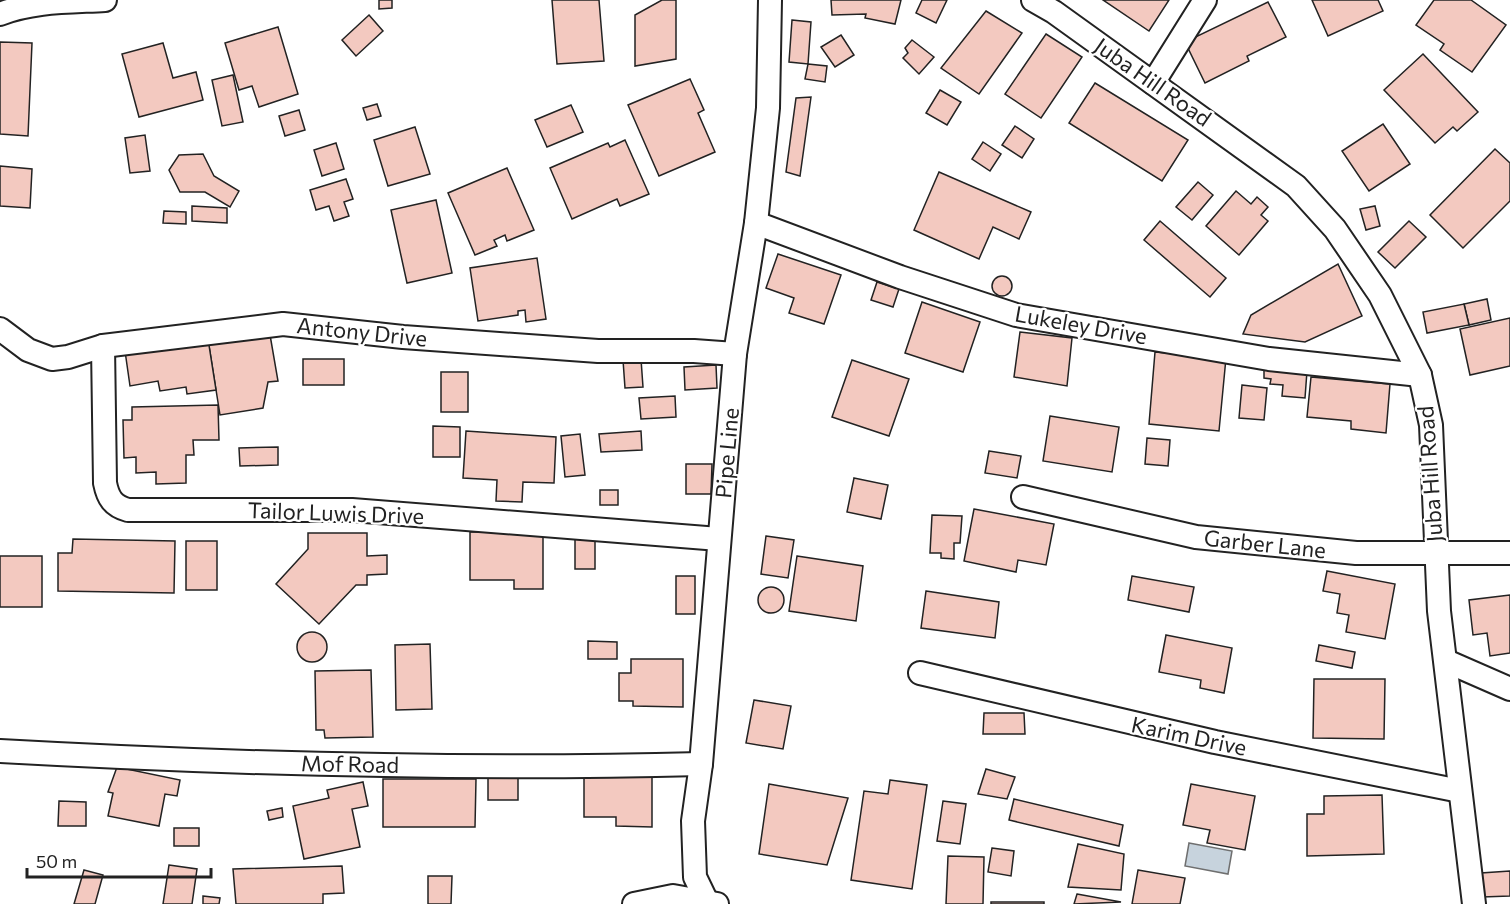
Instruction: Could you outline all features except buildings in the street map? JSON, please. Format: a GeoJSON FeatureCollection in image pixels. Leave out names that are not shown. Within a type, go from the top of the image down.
{"type":"FeatureCollection","features":[{"type":"Feature","properties":{"kind":"street"},"geometry":{"type":"LineString","coordinates":[[0,14],[15,8],[105,0]]}},
{"type":"Feature","properties":{"kind":"street","name":"Pipe Line"},"geometry":{"type":"LineString","coordinates":[[710,903],[695,877],[693,821],[701,764],[735,354],[756,224],[768,108],[770,0]]}},
{"type":"Feature","properties":{"kind":"street","name":"Juba Hill Road"},"geometry":{"type":"LineString","coordinates":[[1033,0],[1054,12],[1296,186],[1335,229],[1380,295],[1420,375],[1431,425],[1439,611],[1474,904]]}},
{"type":"Feature","properties":{"kind":"street"},"geometry":{"type":"LineString","coordinates":[[1153,83],[1205,0]]}},
{"type":"Feature","properties":{"kind":"street","name":"Lukeley Drive"},"geometry":{"type":"LineString","coordinates":[[756,224],[900,277],[1016,315],[1269,359],[1420,375]]}},
{"type":"Feature","properties":{"kind":"street","name":"Antony Drive"},"geometry":{"type":"LineString","coordinates":[[0,329],[27,350],[52,359],[68,357],[102,346],[283,324],[403,337],[587,350],[694,351],[735,354]]}},
{"type":"Feature","properties":{"kind":"street","name":"Tailor Luwis Drive"},"geometry":{"type":"LineString","coordinates":[[102,346],[105,483],[107,495],[117,507],[128,510],[352,510],[719,538]]}},
{"type":"Feature","properties":{"kind":"street","name":"Garber Lane"},"geometry":{"type":"LineString","coordinates":[[1023,497],[1196,537],[1356,553],[1510,553]]}},
{"type":"Feature","properties":{"kind":"street"},"geometry":{"type":"LineString","coordinates":[[1446,661],[1510,689]]}},
{"type":"Feature","properties":{"kind":"street","name":"Karim Drive"},"geometry":{"type":"LineString","coordinates":[[920,673],[1215,742],[1460,791]]}},
{"type":"Feature","properties":{"kind":"street","name":"Mof Road"},"geometry":{"type":"LineString","coordinates":[[0,751],[197,762],[447,765],[701,764]]}},
{"type":"Feature","properties":{"kind":"street"},"geometry":{"type":"LineString","coordinates":[[634,904],[673,896],[710,903]]}},
{"type":"Feature","properties":{"kind":"shaded area"},"geometry":{"type":"Polygon","coordinates":[[[1189,843],[1232,851],[1228,874],[1185,866],[1189,843]]]}}]}
